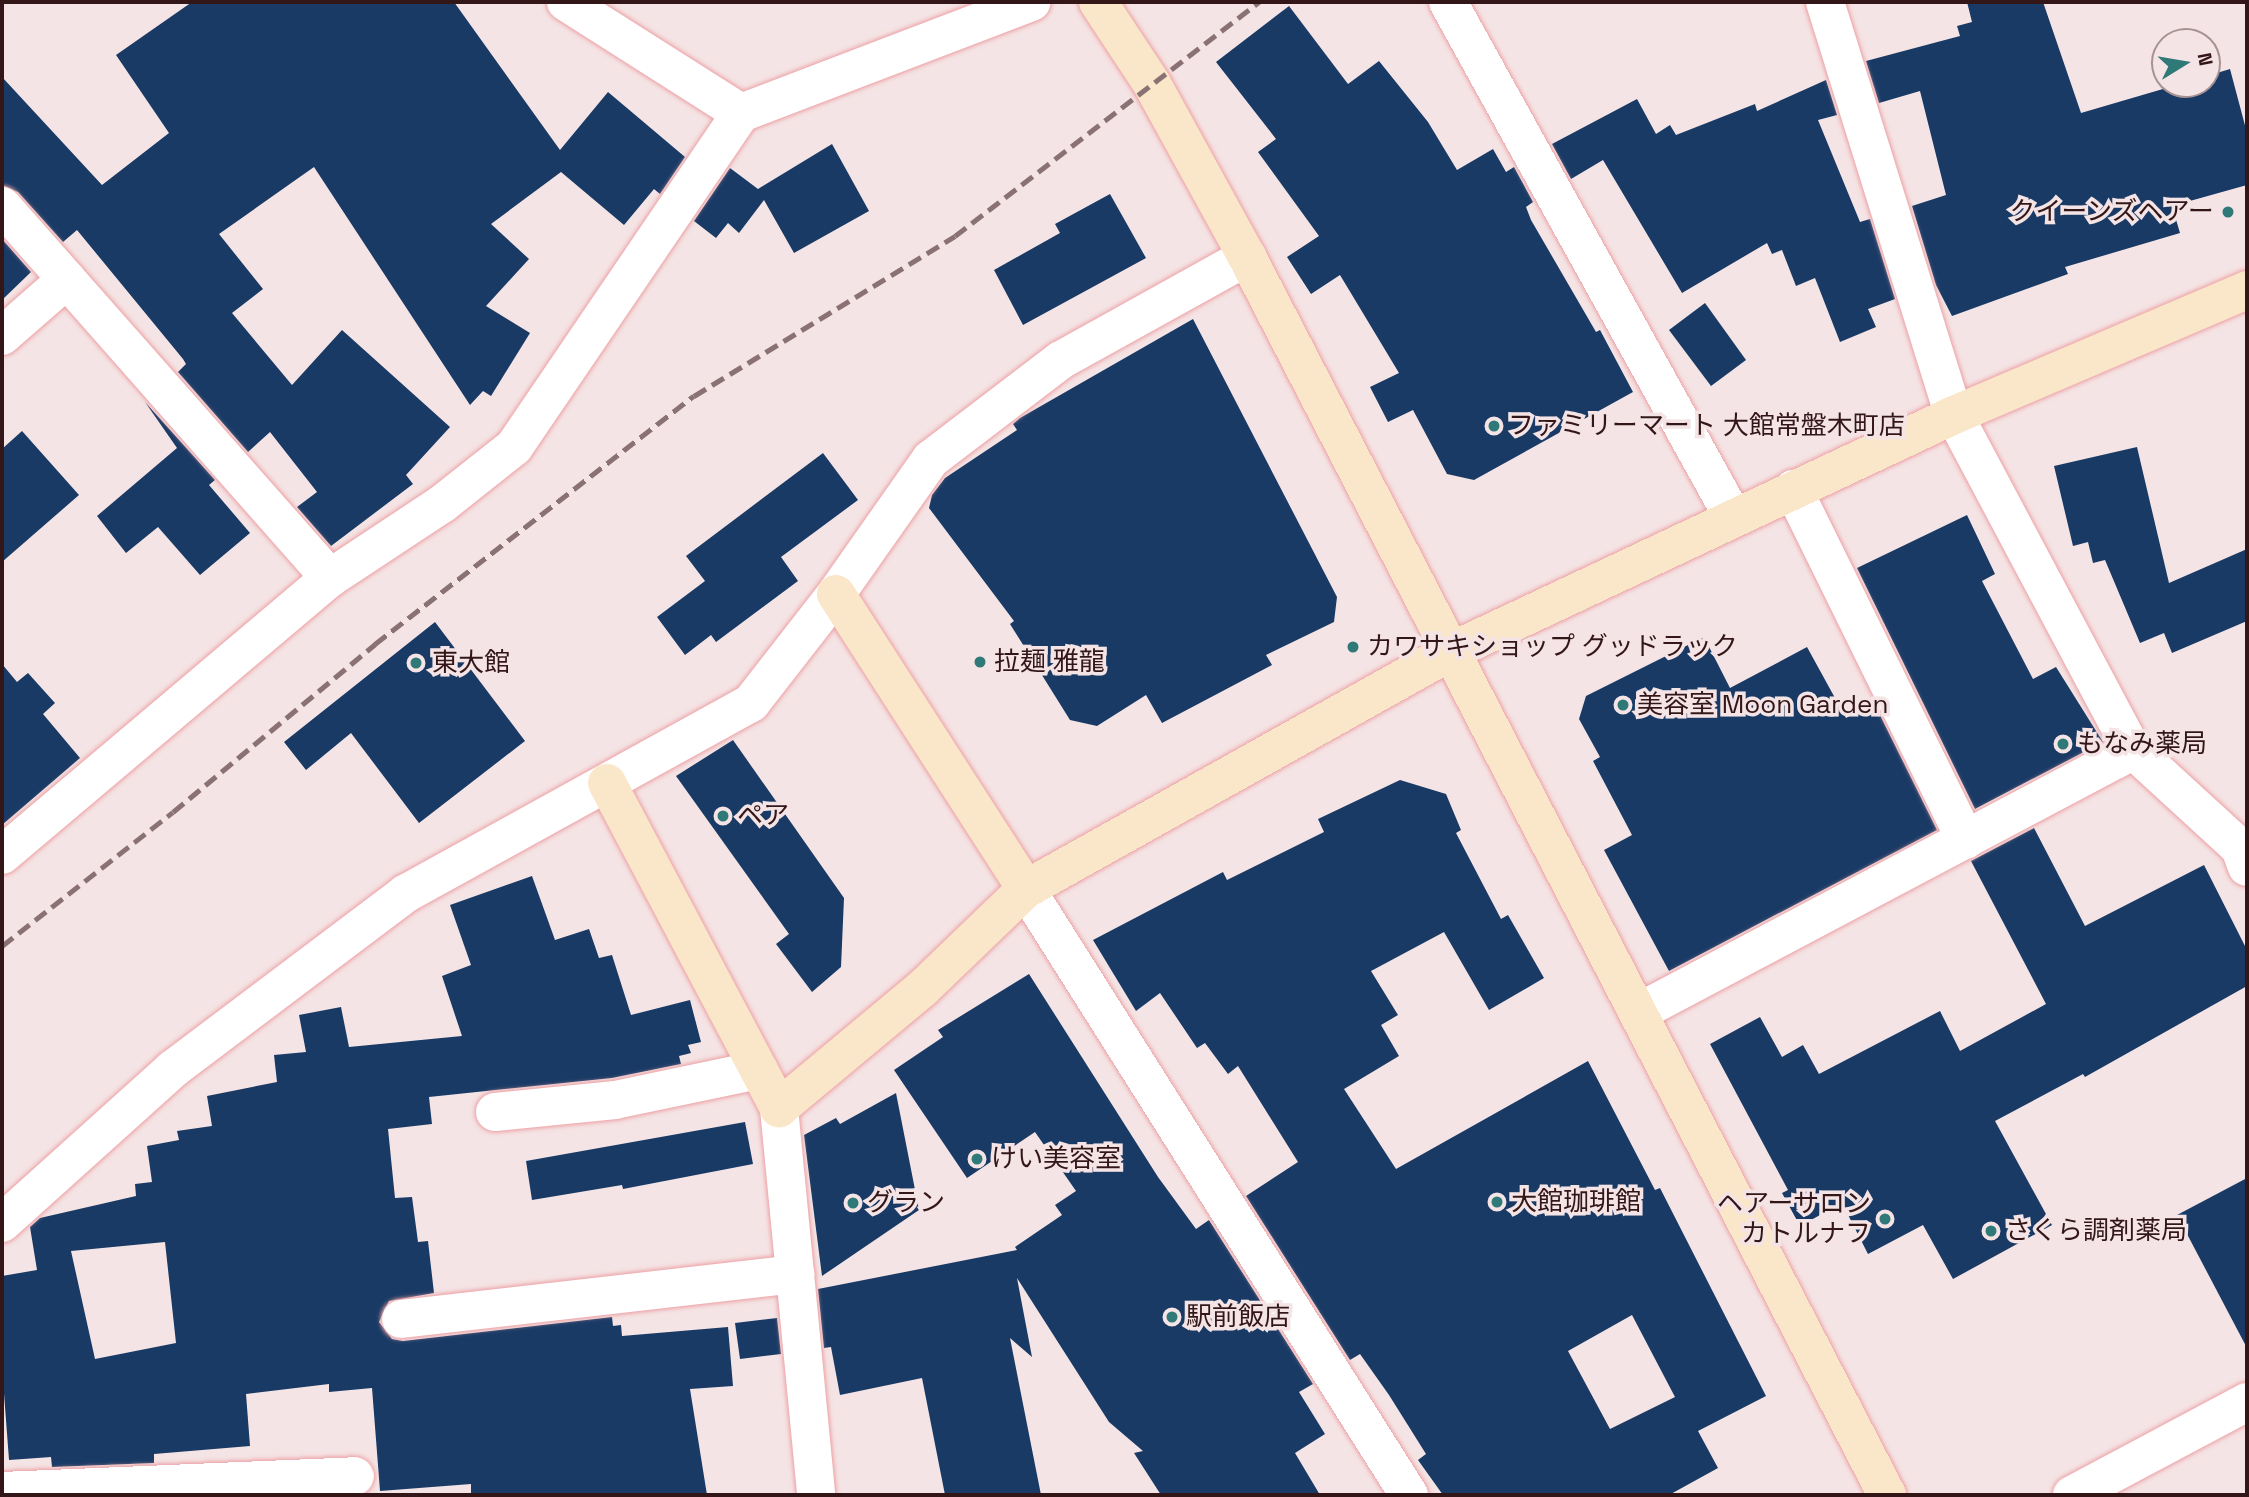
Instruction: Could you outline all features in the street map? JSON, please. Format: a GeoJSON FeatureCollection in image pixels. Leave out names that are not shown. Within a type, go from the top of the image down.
{"type":"FeatureCollection","features":[{"type":"Feature","properties":{"kind":"street"},"geometry":{"type":"LineString","coordinates":[[566,2],[741,113]]}},
{"type":"Feature","properties":{"kind":"street"},"geometry":{"type":"LineString","coordinates":[[2,855],[330,578],[442,505],[514,447],[741,113],[1032,2]]}},
{"type":"Feature","properties":{"kind":"street"},"geometry":{"type":"LineString","coordinates":[[1098,2],[1152,84],[1247,257],[1454,650],[1886,1495]]}},
{"type":"Feature","properties":{"kind":"street"},"geometry":{"type":"LineString","coordinates":[[1448,2],[1733,517]]}},
{"type":"Feature","properties":{"kind":"street"},"geometry":{"type":"LineString","coordinates":[[1825,2],[1954,415],[2134,750],[2245,853]]}},
{"type":"Feature","properties":{"kind":"street"},"geometry":{"type":"LineString","coordinates":[[2,206],[330,578]]}},
{"type":"Feature","properties":{"kind":"street"},"geometry":{"type":"LineString","coordinates":[[2,1223],[173,1069],[405,894],[751,703],[836,594],[931,459],[1061,360],[1247,257]]}},
{"type":"Feature","properties":{"kind":"street"},"geometry":{"type":"LineString","coordinates":[[2,336],[67,279]]}},
{"type":"Feature","properties":{"kind":"street"},"geometry":{"type":"LineString","coordinates":[[779,1108],[923,988],[1026,889],[1454,650],[1954,415],[2247,289]]}},
{"type":"Feature","properties":{"kind":"street"},"geometry":{"type":"LineString","coordinates":[[1793,489],[1966,840]]}},
{"type":"Feature","properties":{"kind":"street"},"geometry":{"type":"LineString","coordinates":[[836,594],[1409,1495]]}},
{"type":"Feature","properties":{"kind":"street"},"geometry":{"type":"LineString","coordinates":[[1639,1012],[2134,750]]}},
{"type":"Feature","properties":{"kind":"street"},"geometry":{"type":"LineString","coordinates":[[607,783],[779,1108],[816,1495]]}},
{"type":"Feature","properties":{"kind":"street"},"geometry":{"type":"LineString","coordinates":[[495,1112],[615,1100],[759,1070]]}},
{"type":"Feature","properties":{"kind":"street"},"geometry":{"type":"LineString","coordinates":[[401,1319],[795,1274]]}},
{"type":"Feature","properties":{"kind":"street"},"geometry":{"type":"LineString","coordinates":[[2072,1495],[2247,1402]]}},
{"type":"Feature","properties":{"kind":"street"},"geometry":{"type":"LineString","coordinates":[[2,1491],[355,1476]]}},
{"type":"Feature","properties":{"kind":"building"},"geometry":{"type":"Polygon","coordinates":[[[192,2],[454,2],[560,150],[608,92],[685,157],[660,194],[654,189],[624,225],[561,172],[491,224],[529,259],[486,306],[530,333],[491,396],[483,391],[470,405],[314,167],[219,234],[263,289],[232,313],[292,385],[342,330],[450,427],[406,475],[413,484],[331,546],[297,507],[317,492],[270,432],[248,452],[178,372],[186,364],[183,359],[77,230],[63,242],[18,192],[2,185],[2,77],[102,185],[169,133],[116,55],[192,2]]]}},
{"type":"Feature","properties":{"kind":"building"},"geometry":{"type":"Polygon","coordinates":[[[1967,2],[2043,2],[2081,113],[2151,92],[2151,98],[2221,98],[2221,72],[2230,69],[2247,133],[2247,185],[2172,206],[2180,233],[2065,267],[2068,274],[1952,316],[1936,285],[1912,206],[1946,195],[1920,91],[1879,103],[1866,61],[1960,36],[1957,26],[1972,22],[1967,2]]]}},
{"type":"Feature","properties":{"kind":"building"},"geometry":{"type":"Polygon","coordinates":[[[1289,6],[1348,84],[1379,61],[1428,122],[1457,170],[1493,149],[1506,172],[1514,167],[1533,202],[1526,207],[1531,220],[1596,332],[1600,330],[1633,392],[1474,480],[1447,474],[1413,410],[1388,422],[1370,387],[1399,373],[1340,275],[1311,294],[1287,257],[1319,236],[1258,152],[1276,139],[1216,62],[1289,6]]]}},
{"type":"Feature","properties":{"kind":"building"},"geometry":{"type":"Polygon","coordinates":[[[1826,80],[1837,115],[1818,120],[1860,222],[1870,219],[1895,299],[1868,309],[1876,327],[1840,342],[1815,278],[1796,286],[1782,250],[1772,254],[1767,243],[1682,293],[1603,160],[1571,179],[1552,144],[1637,99],[1656,134],[1670,125],[1676,135],[1755,104],[1757,111],[1826,80]]]}},
{"type":"Feature","properties":{"kind":"building"},"geometry":{"type":"Polygon","coordinates":[[[832,144],[869,211],[794,253],[764,200],[739,233],[728,223],[716,238],[694,221],[730,168],[758,189],[832,144]]]}},
{"type":"Feature","properties":{"kind":"building"},"geometry":{"type":"Polygon","coordinates":[[[1110,194],[1146,258],[1023,325],[994,270],[1060,233],[1055,224],[1110,194]]]}},
{"type":"Feature","properties":{"kind":"building"},"geometry":{"type":"Polygon","coordinates":[[[2,239],[31,272],[2,300],[2,239]]]}},
{"type":"Feature","properties":{"kind":"building"},"geometry":{"type":"Polygon","coordinates":[[[1705,303],[1746,360],[1711,386],[1669,330],[1705,303]]]}},
{"type":"Feature","properties":{"kind":"building"},"geometry":{"type":"Polygon","coordinates":[[[1193,319],[1337,597],[1334,622],[1266,655],[1272,665],[1162,723],[1146,695],[1097,726],[1070,720],[1010,624],[1014,621],[929,508],[932,495],[945,478],[1017,430],[1013,424],[1020,418],[1193,319]]]}},
{"type":"Feature","properties":{"kind":"building"},"geometry":{"type":"Polygon","coordinates":[[[145,402],[215,480],[209,485],[250,533],[200,575],[158,527],[126,553],[97,516],[177,448],[145,402]]]}},
{"type":"Feature","properties":{"kind":"building"},"geometry":{"type":"Polygon","coordinates":[[[22,431],[79,495],[2,562],[2,449],[22,431]]]}},
{"type":"Feature","properties":{"kind":"building"},"geometry":{"type":"Polygon","coordinates":[[[2137,447],[2169,583],[2247,549],[2247,621],[2172,653],[2164,633],[2140,643],[2105,560],[2093,563],[2088,542],[2073,546],[2054,466],[2137,447]]]}},
{"type":"Feature","properties":{"kind":"building"},"geometry":{"type":"Polygon","coordinates":[[[823,453],[858,500],[781,557],[798,581],[716,642],[711,635],[685,655],[657,617],[705,581],[686,556],[823,453]]]}},
{"type":"Feature","properties":{"kind":"building"},"geometry":{"type":"Polygon","coordinates":[[[1967,515],[1995,574],[1982,581],[2033,679],[2056,667],[2103,742],[1975,809],[1857,568],[1967,515]]]}},
{"type":"Feature","properties":{"kind":"building"},"geometry":{"type":"Polygon","coordinates":[[[435,622],[525,741],[419,823],[351,733],[306,770],[284,742],[435,622]]]}},
{"type":"Feature","properties":{"kind":"building"},"geometry":{"type":"Polygon","coordinates":[[[1704,637],[1730,688],[1807,647],[1846,718],[1874,703],[1937,830],[1669,971],[1604,850],[1632,835],[1593,761],[1600,757],[1579,719],[1586,696],[1704,637]]]}},
{"type":"Feature","properties":{"kind":"building"},"geometry":{"type":"Polygon","coordinates":[[[2,664],[17,682],[28,673],[55,703],[43,714],[80,758],[2,825],[2,664]]]}},
{"type":"Feature","properties":{"kind":"building"},"geometry":{"type":"Polygon","coordinates":[[[733,740],[844,898],[841,967],[812,992],[776,944],[789,934],[676,776],[733,740]]]}},
{"type":"Feature","properties":{"kind":"building"},"geometry":{"type":"Polygon","coordinates":[[[1400,780],[1446,794],[1461,830],[1456,833],[1501,919],[1508,915],[1544,978],[1489,1010],[1444,932],[1371,971],[1398,1015],[1381,1025],[1399,1056],[1344,1089],[1396,1169],[1588,1061],[1655,1190],[1660,1188],[1766,1396],[1698,1431],[1718,1468],[1669,1495],[1443,1495],[1418,1460],[1426,1454],[1389,1395],[1360,1354],[1350,1360],[1246,1196],[1298,1162],[1238,1066],[1228,1074],[1205,1043],[1197,1048],[1160,993],[1136,1011],[1093,940],[1223,872],[1227,880],[1324,832],[1318,819],[1400,780]],[[1632,1315],[1568,1351],[1610,1429],[1675,1397],[1632,1315]]]}},
{"type":"Feature","properties":{"kind":"building"},"geometry":{"type":"Polygon","coordinates":[[[2034,828],[2085,926],[2204,865],[2247,950],[2247,986],[2085,1077],[2083,1074],[1995,1121],[2052,1225],[1953,1279],[1923,1225],[1868,1254],[1842,1203],[1800,1226],[1782,1193],[1788,1190],[1710,1044],[1760,1017],[1782,1057],[1803,1045],[1819,1074],[1940,1011],[1960,1051],[2046,1004],[1971,861],[2034,828]]]}},
{"type":"Feature","properties":{"kind":"building"},"geometry":{"type":"Polygon","coordinates":[[[532,876],[555,940],[589,929],[599,958],[612,955],[631,1015],[690,1000],[701,1042],[688,1045],[691,1053],[679,1056],[681,1064],[612,1078],[429,1097],[432,1124],[388,1129],[395,1198],[412,1197],[418,1242],[428,1241],[434,1293],[389,1301],[379,1322],[392,1339],[403,1341],[612,1317],[613,1326],[621,1325],[622,1336],[728,1327],[733,1386],[690,1389],[707,1495],[471,1495],[471,1484],[380,1491],[372,1388],[329,1392],[329,1384],[246,1394],[250,1446],[154,1454],[154,1463],[52,1467],[51,1457],[9,1460],[2,1367],[2,1276],[37,1270],[30,1227],[40,1218],[136,1196],[135,1184],[152,1182],[147,1146],[179,1140],[177,1131],[212,1126],[207,1096],[277,1082],[274,1055],[306,1052],[299,1015],[341,1007],[349,1047],[462,1036],[442,976],[471,965],[450,905],[532,876]],[[165,1242],[71,1251],[95,1359],[176,1343],[165,1242]]]}},
{"type":"Feature","properties":{"kind":"building"},"geometry":{"type":"Polygon","coordinates":[[[1029,974],[1158,1177],[1196,1229],[1209,1220],[1313,1384],[1299,1392],[1325,1434],[1295,1453],[1320,1495],[1161,1495],[1134,1453],[1143,1451],[1109,1422],[1017,1278],[1032,1357],[1010,1338],[1041,1495],[945,1495],[922,1378],[840,1395],[831,1347],[824,1348],[818,1289],[1017,1250],[1015,1247],[1062,1215],[1055,1205],[1076,1191],[1035,1132],[967,1178],[894,1070],[943,1037],[938,1030],[1029,974]]]}},
{"type":"Feature","properties":{"kind":"building"},"geometry":{"type":"Polygon","coordinates":[[[896,1093],[919,1210],[822,1276],[804,1135],[836,1118],[840,1124],[896,1093]]]}},
{"type":"Feature","properties":{"kind":"building"},"geometry":{"type":"Polygon","coordinates":[[[745,1122],[753,1164],[623,1189],[622,1185],[532,1200],[526,1161],[745,1122]]]}},
{"type":"Feature","properties":{"kind":"building"},"geometry":{"type":"Polygon","coordinates":[[[2247,1178],[2247,1348],[2177,1215],[2247,1178]]]}},
{"type":"Feature","properties":{"kind":"building"},"geometry":{"type":"Polygon","coordinates":[[[777,1318],[781,1354],[740,1359],[735,1323],[777,1318]]]}},
{"type":"Feature","properties":{"kind":"railway"},"geometry":{"type":"LineString","coordinates":[[2,946],[173,812],[375,644],[694,396],[955,236],[1259,2]]}},
{"type":"Feature","properties":{"kind":"place","name":"クイーンズヘアー"},"geometry":{"type":"Point","coordinates":[2228,212]}},
{"type":"Feature","properties":{"kind":"place","name":"ファミリーマート 大館常盤木町店"},"geometry":{"type":"Point","coordinates":[1494,426]}},
{"type":"Feature","properties":{"kind":"place","name":"カワサキショップ グッドラック"},"geometry":{"type":"Point","coordinates":[1353,647]}},
{"type":"Feature","properties":{"kind":"place","name":"拉麺 雅龍"},"geometry":{"type":"Point","coordinates":[980,662]}},
{"type":"Feature","properties":{"kind":"place","name":"東大館"},"geometry":{"type":"Point","coordinates":[416,663]}},
{"type":"Feature","properties":{"kind":"place","name":"美容室 Moon Garden"},"geometry":{"type":"Point","coordinates":[1623,705]}},
{"type":"Feature","properties":{"kind":"place","name":"もなみ薬局"},"geometry":{"type":"Point","coordinates":[2063,744]}},
{"type":"Feature","properties":{"kind":"place","name":"ペア"},"geometry":{"type":"Point","coordinates":[723,816]}},
{"type":"Feature","properties":{"kind":"place","name":"けい美容室"},"geometry":{"type":"Point","coordinates":[977,1159]}},
{"type":"Feature","properties":{"kind":"place","name":"大館珈琲館"},"geometry":{"type":"Point","coordinates":[1497,1202]}},
{"type":"Feature","properties":{"kind":"place","name":"グラン"},"geometry":{"type":"Point","coordinates":[853,1203]}},
{"type":"Feature","properties":{"kind":"place","name":"ヘアーサロン カトルナフ"},"geometry":{"type":"Point","coordinates":[1885,1219]}},
{"type":"Feature","properties":{"kind":"place","name":"さくら調剤薬局"},"geometry":{"type":"Point","coordinates":[1991,1231]}},
{"type":"Feature","properties":{"kind":"place","name":"駅前飯店"},"geometry":{"type":"Point","coordinates":[1172,1317]}}]}
